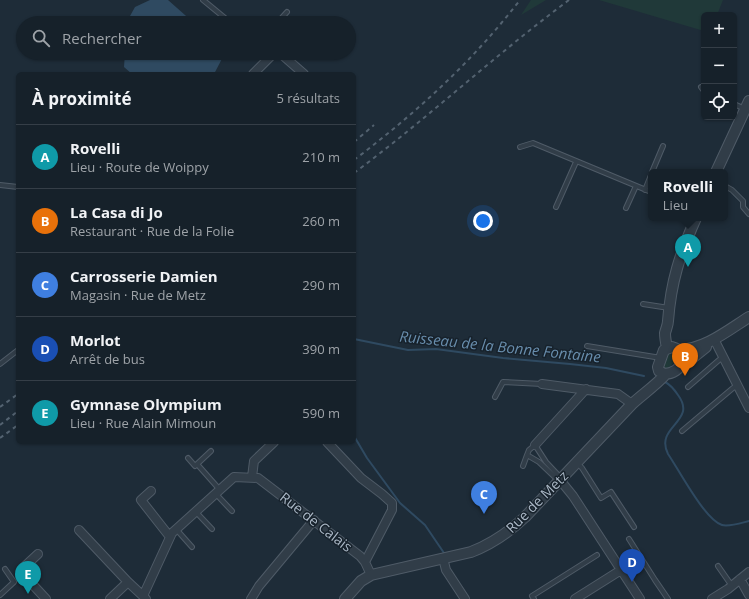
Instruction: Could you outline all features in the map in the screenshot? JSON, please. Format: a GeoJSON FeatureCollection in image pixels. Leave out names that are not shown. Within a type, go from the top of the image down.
{"type":"FeatureCollection","features":[{"type":"Feature","properties":{"kind":"street"},"geometry":{"type":"LineString","coordinates":[[255,72],[267,60]]}},
{"type":"Feature","properties":{"kind":"street"},"geometry":{"type":"LineString","coordinates":[[287,60],[302,72]]}},
{"type":"Feature","properties":{"kind":"street"},"geometry":{"type":"LineString","coordinates":[[717,169],[747,105]]}},
{"type":"Feature","properties":{"kind":"street"},"geometry":{"type":"LineString","coordinates":[[683,362],[682,354],[673,348],[668,324],[669,308],[681,252],[695,221]]}},
{"type":"Feature","properties":{"kind":"street"},"geometry":{"type":"LineString","coordinates":[[714,339],[691,359],[683,362],[677,370],[662,372],[662,358],[664,350],[673,348],[696,348],[714,339],[749,317]]}},
{"type":"Feature","properties":{"kind":"street"},"geometry":{"type":"LineString","coordinates":[[714,339],[738,385],[747,397],[749,408]]}},
{"type":"Feature","properties":{"kind":"street","name":"Rue de Metz"},"geometry":{"type":"LineString","coordinates":[[345,599],[361,582],[371,575],[477,549],[505,534],[525,517],[641,395],[657,384],[662,372]]}},
{"type":"Feature","properties":{"kind":"street"},"geometry":{"type":"LineString","coordinates":[[542,384],[618,394],[632,404]]}},
{"type":"Feature","properties":{"kind":"street"},"geometry":{"type":"LineString","coordinates":[[535,446],[586,389]]}},
{"type":"Feature","properties":{"kind":"street"},"geometry":{"type":"LineString","coordinates":[[79,530],[128,582],[145,597],[170,537],[176,529],[234,478],[252,477],[254,460],[272,444]]}},
{"type":"Feature","properties":{"kind":"street"},"geometry":{"type":"LineString","coordinates":[[329,444],[361,478],[392,503],[392,510],[365,562]]}},
{"type":"Feature","properties":{"kind":"street","name":"Rue de Calais"},"geometry":{"type":"LineString","coordinates":[[252,477],[258,478],[360,556],[365,562],[371,575]]}},
{"type":"Feature","properties":{"kind":"street"},"geometry":{"type":"LineString","coordinates":[[560,480],[568,488],[640,599]]}},
{"type":"Feature","properties":{"kind":"street"},"geometry":{"type":"LineString","coordinates":[[151,491],[141,500],[170,537]]}},
{"type":"Feature","properties":{"kind":"street"},"geometry":{"type":"LineString","coordinates":[[251,599],[259,586],[314,520]]}},
{"type":"Feature","properties":{"kind":"street"},"geometry":{"type":"LineString","coordinates":[[38,554],[27,565],[33,572],[33,585],[46,599]]}},
{"type":"Feature","properties":{"kind":"street"},"geometry":{"type":"LineString","coordinates":[[443,558],[446,570],[465,599]]}},
{"type":"Feature","properties":{"kind":"street"},"geometry":{"type":"LineString","coordinates":[[575,599],[621,570]]}},
{"type":"Feature","properties":{"kind":"street"},"geometry":{"type":"LineString","coordinates":[[712,599],[732,586],[749,572]]}},
{"type":"Feature","properties":{"kind":"street"},"geometry":{"type":"LineString","coordinates":[[740,579],[749,595]]}},
{"type":"Feature","properties":{"kind":"street"},"geometry":{"type":"LineString","coordinates":[[110,599],[128,582]]}},
{"type":"Feature","properties":{"kind":"lane"},"geometry":{"type":"LineString","coordinates":[[203,0],[222,16]]}},
{"type":"Feature","properties":{"kind":"lane"},"geometry":{"type":"LineString","coordinates":[[283,16],[287,12]]}},
{"type":"Feature","properties":{"kind":"lane"},"geometry":{"type":"LineString","coordinates":[[737,104],[747,105]]}},
{"type":"Feature","properties":{"kind":"lane"},"geometry":{"type":"LineString","coordinates":[[520,147],[533,143],[648,191]]}},
{"type":"Feature","properties":{"kind":"lane"},"geometry":{"type":"LineString","coordinates":[[653,169],[663,146]]}},
{"type":"Feature","properties":{"kind":"lane"},"geometry":{"type":"LineString","coordinates":[[556,207],[576,162]]}},
{"type":"Feature","properties":{"kind":"lane"},"geometry":{"type":"LineString","coordinates":[[645,190],[648,182]]}},
{"type":"Feature","properties":{"kind":"lane"},"geometry":{"type":"LineString","coordinates":[[0,185],[16,187]]}},
{"type":"Feature","properties":{"kind":"lane"},"geometry":{"type":"LineString","coordinates":[[626,208],[636,186]]}},
{"type":"Feature","properties":{"kind":"lane"},"geometry":{"type":"LineString","coordinates":[[728,188],[743,201],[743,207],[749,214]]}},
{"type":"Feature","properties":{"kind":"lane"},"geometry":{"type":"LineString","coordinates":[[643,304],[669,308]]}},
{"type":"Feature","properties":{"kind":"lane"},"geometry":{"type":"LineString","coordinates":[[587,346],[662,358]]}},
{"type":"Feature","properties":{"kind":"lane"},"geometry":{"type":"LineString","coordinates":[[0,364],[16,352]]}},
{"type":"Feature","properties":{"kind":"lane"},"geometry":{"type":"LineString","coordinates":[[688,387],[724,357]]}},
{"type":"Feature","properties":{"kind":"lane"},"geometry":{"type":"LineString","coordinates":[[494,397],[502,382],[542,384]]}},
{"type":"Feature","properties":{"kind":"lane"},"geometry":{"type":"LineString","coordinates":[[682,431],[738,385]]}},
{"type":"Feature","properties":{"kind":"lane"},"geometry":{"type":"LineString","coordinates":[[523,466],[529,450],[535,446],[560,480]]}},
{"type":"Feature","properties":{"kind":"lane"},"geometry":{"type":"LineString","coordinates":[[197,464],[211,451]]}},
{"type":"Feature","properties":{"kind":"lane"},"geometry":{"type":"LineString","coordinates":[[527,455],[539,462],[560,480]]}},
{"type":"Feature","properties":{"kind":"lane"},"geometry":{"type":"LineString","coordinates":[[188,458],[195,466],[197,464],[232,511]]}},
{"type":"Feature","properties":{"kind":"lane"},"geometry":{"type":"LineString","coordinates":[[576,463],[582,468],[601,498],[611,492],[634,527]]}},
{"type":"Feature","properties":{"kind":"lane"},"geometry":{"type":"LineString","coordinates":[[196,512],[212,529]]}},
{"type":"Feature","properties":{"kind":"lane"},"geometry":{"type":"LineString","coordinates":[[176,529],[192,547]]}},
{"type":"Feature","properties":{"kind":"lane"},"geometry":{"type":"LineString","coordinates":[[629,539],[668,599]]}},
{"type":"Feature","properties":{"kind":"lane"},"geometry":{"type":"LineString","coordinates":[[534,599],[532,596],[597,555]]}},
{"type":"Feature","properties":{"kind":"lane"},"geometry":{"type":"LineString","coordinates":[[718,566],[732,586]]}},
{"type":"Feature","properties":{"kind":"lane"},"geometry":{"type":"LineString","coordinates":[[0,595],[14,582],[5,569]]}},
{"type":"Feature","properties":{"kind":"green space"},"geometry":{"type":"Polygon","coordinates":[[[531,0],[546,0],[521,15],[531,0]]]}},
{"type":"Feature","properties":{"kind":"green space"},"geometry":{"type":"Polygon","coordinates":[[[599,0],[723,0],[718,12],[701,12],[701,30],[599,0]]]}},
{"type":"Feature","properties":{"kind":"green space"},"geometry":{"type":"Polygon","coordinates":[[[669,352],[678,360],[665,370],[663,367],[669,352]]]}},
{"type":"Feature","properties":{"kind":"water"},"geometry":{"type":"Polygon","coordinates":[[[150,0],[168,0],[186,16],[130,16],[135,7],[150,0]]]}},
{"type":"Feature","properties":{"kind":"water"},"geometry":{"type":"Polygon","coordinates":[[[124,60],[221,60],[215,72],[130,72],[124,67],[124,60]]]}},
{"type":"Feature","properties":{"kind":"waterway","name":"Ruisseau de la Bonne Fontaine"},"geometry":{"type":"LineString","coordinates":[[356,339],[408,350],[436,349],[503,358],[606,368],[644,376]]}},
{"type":"Feature","properties":{"kind":"waterway","name":"Ruisseau de la Bonne Fontaine"},"geometry":{"type":"LineString","coordinates":[[665,382],[674,389],[683,404],[683,412],[680,418],[666,437],[665,445],[668,454],[700,505],[715,521],[722,525],[728,526],[749,521]]}},
{"type":"Feature","properties":{"kind":"waterway"},"geometry":{"type":"LineString","coordinates":[[356,439],[367,458],[400,503],[425,525],[444,553]]}},
{"type":"Feature","properties":{"kind":"railway"},"geometry":{"type":"LineString","coordinates":[[356,158],[399,124],[442,86],[483,45],[520,0]]}},
{"type":"Feature","properties":{"kind":"railway"},"geometry":{"type":"LineString","coordinates":[[356,171],[569,0]]}},
{"type":"Feature","properties":{"kind":"railway"},"geometry":{"type":"LineString","coordinates":[[356,140],[374,125]]}},
{"type":"Feature","properties":{"kind":"railway"},"geometry":{"type":"LineString","coordinates":[[0,407],[16,395]]}},
{"type":"Feature","properties":{"kind":"railway"},"geometry":{"type":"LineString","coordinates":[[0,425],[16,413]]}},
{"type":"Feature","properties":{"kind":"railway"},"geometry":{"type":"LineString","coordinates":[[0,438],[16,426]]}},
{"type":"Feature","properties":{"kind":"place","name":"Rovelli"},"geometry":{"type":"Point","coordinates":[688,267]}},
{"type":"Feature","properties":{"kind":"place","name":"La Casa di Jo"},"geometry":{"type":"Point","coordinates":[685,376]}},
{"type":"Feature","properties":{"kind":"place","name":"Carrosserie Damien"},"geometry":{"type":"Point","coordinates":[484,514]}},
{"type":"Feature","properties":{"kind":"place","name":"Morlot"},"geometry":{"type":"Point","coordinates":[632,582]}},
{"type":"Feature","properties":{"kind":"place","name":"Gymnase Olympium"},"geometry":{"type":"Point","coordinates":[28,594]}}]}
